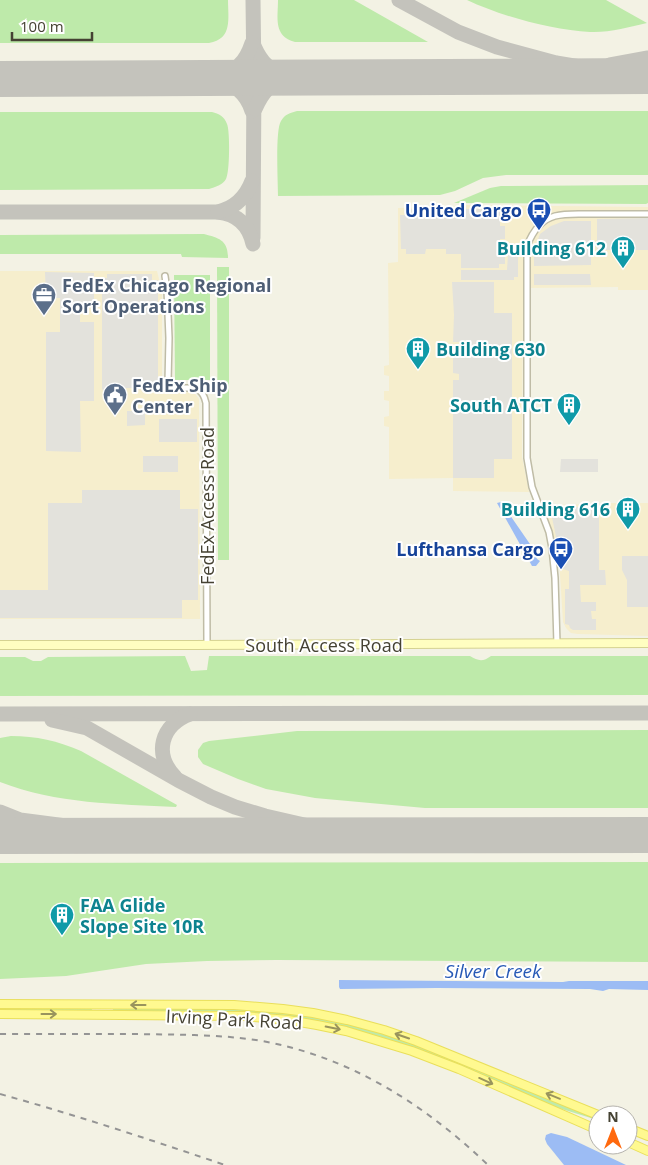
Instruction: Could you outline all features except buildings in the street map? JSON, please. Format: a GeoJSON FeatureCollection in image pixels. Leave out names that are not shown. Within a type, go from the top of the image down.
{"type":"FeatureCollection","features":[{"type":"Feature","properties":{"kind":"main road","name":"Irving Park Road"},"geometry":{"type":"LineString","coordinates":[[0,1004],[234,1005],[274,1008],[347,1020],[416,1041],[588,1111]]}},
{"type":"Feature","properties":{"kind":"main road","name":"Irving Park Road"},"geometry":{"type":"LineString","coordinates":[[0,1014],[244,1016],[317,1025],[354,1033],[412,1051],[459,1069],[588,1126]]}},
{"type":"Feature","properties":{"kind":"street"},"geometry":{"type":"LineString","coordinates":[[556,644],[556,578],[552,548],[549,532],[532,487],[527,458],[527,246],[534,230],[554,216],[568,214],[648,214]]}},
{"type":"Feature","properties":{"kind":"street","name":"FedEx Access Road"},"geometry":{"type":"LineString","coordinates":[[165,276],[169,338],[168,382],[174,387],[200,390],[205,396],[206,403],[207,645]]}},
{"type":"Feature","properties":{"kind":"street","name":"South Access Road"},"geometry":{"type":"LineString","coordinates":[[0,644],[648,643]]}},
{"type":"Feature","properties":{"kind":"shaded area"},"geometry":{"type":"Polygon","coordinates":[[[464,205],[648,207],[648,290],[618,290],[618,287],[523,288],[522,457],[529,492],[453,491],[453,478],[389,479],[389,427],[384,426],[384,417],[389,416],[389,401],[384,400],[384,391],[389,391],[389,376],[384,375],[384,366],[389,365],[388,263],[398,262],[398,208],[464,205]]]}},
{"type":"Feature","properties":{"kind":"shaded area"},"geometry":{"type":"Polygon","coordinates":[[[405,209],[500,209],[500,226],[505,226],[505,239],[500,239],[501,255],[505,256],[505,264],[499,264],[499,268],[461,268],[461,254],[446,254],[446,249],[426,249],[425,254],[406,254],[406,249],[401,249],[400,215],[405,215],[405,209]]]}},
{"type":"Feature","properties":{"kind":"shaded area"},"geometry":{"type":"Polygon","coordinates":[[[648,218],[648,250],[597,250],[597,219],[648,218]]]}},
{"type":"Feature","properties":{"kind":"shaded area"},"geometry":{"type":"Polygon","coordinates":[[[564,221],[591,221],[591,265],[534,266],[534,250],[540,234],[551,226],[564,221]]]}},
{"type":"Feature","properties":{"kind":"shaded area"},"geometry":{"type":"Polygon","coordinates":[[[508,255],[518,255],[518,277],[514,277],[514,280],[461,280],[461,270],[507,270],[508,255]]]}},
{"type":"Feature","properties":{"kind":"shaded area"},"geometry":{"type":"Polygon","coordinates":[[[0,271],[157,271],[162,291],[162,391],[193,391],[199,399],[200,619],[0,619],[0,271]]]}},
{"type":"Feature","properties":{"kind":"shaded area"},"geometry":{"type":"Polygon","coordinates":[[[45,272],[94,273],[94,305],[80,305],[80,322],[94,322],[94,401],[80,401],[81,452],[46,451],[46,332],[60,332],[60,298],[46,298],[45,272]]]}},
{"type":"Feature","properties":{"kind":"shaded area"},"geometry":{"type":"Polygon","coordinates":[[[107,274],[152,274],[152,280],[158,280],[158,386],[151,386],[151,388],[114,388],[113,386],[106,393],[102,389],[102,281],[104,278],[107,278],[107,274]]]}},
{"type":"Feature","properties":{"kind":"shaded area"},"geometry":{"type":"Polygon","coordinates":[[[534,274],[590,274],[591,285],[534,285],[534,274]]]}},
{"type":"Feature","properties":{"kind":"shaded area"},"geometry":{"type":"Polygon","coordinates":[[[452,282],[494,282],[494,313],[512,313],[512,459],[494,459],[494,478],[453,478],[453,412],[467,411],[467,406],[453,406],[453,380],[459,380],[459,374],[453,373],[453,348],[467,347],[467,342],[453,342],[452,282]]]}},
{"type":"Feature","properties":{"kind":"shaded area"},"geometry":{"type":"Polygon","coordinates":[[[127,411],[145,411],[145,425],[127,426],[127,411]]]}},
{"type":"Feature","properties":{"kind":"shaded area"},"geometry":{"type":"Polygon","coordinates":[[[159,419],[197,419],[197,442],[159,442],[159,419]]]}},
{"type":"Feature","properties":{"kind":"shaded area"},"geometry":{"type":"Polygon","coordinates":[[[143,456],[178,456],[178,472],[143,472],[143,456]]]}},
{"type":"Feature","properties":{"kind":"shaded area"},"geometry":{"type":"Polygon","coordinates":[[[561,459],[598,459],[598,472],[560,472],[561,459]]]}},
{"type":"Feature","properties":{"kind":"shaded area"},"geometry":{"type":"Polygon","coordinates":[[[82,490],[180,490],[180,509],[198,509],[198,600],[182,600],[182,618],[0,618],[0,590],[48,590],[48,503],[82,503],[82,490]]]}},
{"type":"Feature","properties":{"kind":"shaded area"},"geometry":{"type":"Polygon","coordinates":[[[648,503],[648,636],[571,633],[563,622],[559,559],[543,505],[648,503]]]}},
{"type":"Feature","properties":{"kind":"shaded area"},"geometry":{"type":"Polygon","coordinates":[[[551,507],[599,507],[599,570],[605,570],[606,585],[580,585],[581,602],[596,602],[596,611],[591,611],[592,619],[596,619],[596,630],[573,630],[569,625],[565,624],[565,589],[569,589],[569,571],[563,569],[551,507]]]}},
{"type":"Feature","properties":{"kind":"shaded area"},"geometry":{"type":"Polygon","coordinates":[[[622,556],[648,556],[648,607],[627,607],[627,580],[622,570],[622,556]]]}},
{"type":"Feature","properties":{"kind":"green space"},"geometry":{"type":"Polygon","coordinates":[[[0,0],[228,0],[228,27],[222,37],[217,41],[209,43],[0,43],[0,0]]]}},
{"type":"Feature","properties":{"kind":"green space"},"geometry":{"type":"Polygon","coordinates":[[[278,0],[354,0],[428,42],[295,42],[288,39],[280,31],[278,26],[278,0]]]}},
{"type":"Feature","properties":{"kind":"green space"},"geometry":{"type":"Polygon","coordinates":[[[467,0],[606,0],[647,23],[604,32],[575,31],[527,21],[467,0]]]}},
{"type":"Feature","properties":{"kind":"green space"},"geometry":{"type":"Polygon","coordinates":[[[297,111],[648,111],[648,175],[506,175],[483,178],[455,191],[440,195],[278,196],[277,145],[279,126],[284,117],[297,111]]]}},
{"type":"Feature","properties":{"kind":"green space"},"geometry":{"type":"Polygon","coordinates":[[[0,112],[212,112],[223,117],[228,128],[229,151],[226,179],[219,186],[209,189],[0,190],[0,112]]]}},
{"type":"Feature","properties":{"kind":"green space"},"geometry":{"type":"Polygon","coordinates":[[[648,185],[648,203],[646,204],[454,203],[490,188],[501,186],[648,185]]]}},
{"type":"Feature","properties":{"kind":"green space"},"geometry":{"type":"Polygon","coordinates":[[[204,234],[222,241],[228,252],[228,258],[182,257],[181,254],[0,254],[0,235],[204,234]]]}},
{"type":"Feature","properties":{"kind":"green space"},"geometry":{"type":"Polygon","coordinates":[[[217,267],[229,267],[229,560],[218,560],[217,267]]]}},
{"type":"Feature","properties":{"kind":"green space"},"geometry":{"type":"Polygon","coordinates":[[[174,275],[210,275],[210,380],[175,380],[174,275]]]}},
{"type":"Feature","properties":{"kind":"green space"},"geometry":{"type":"Polygon","coordinates":[[[185,656],[191,671],[207,670],[209,656],[470,656],[480,660],[491,656],[648,656],[648,695],[0,696],[0,657],[25,657],[33,661],[41,661],[48,657],[185,656]]]}},
{"type":"Feature","properties":{"kind":"green space"},"geometry":{"type":"Polygon","coordinates":[[[648,730],[648,808],[425,808],[315,798],[266,789],[203,764],[198,757],[198,750],[203,743],[209,741],[297,731],[648,730]]]}},
{"type":"Feature","properties":{"kind":"green space"},"geometry":{"type":"Polygon","coordinates":[[[11,736],[47,740],[81,751],[177,805],[176,807],[87,802],[43,795],[0,782],[0,738],[11,736]]]}},
{"type":"Feature","properties":{"kind":"green space"},"geometry":{"type":"Polygon","coordinates":[[[648,862],[648,962],[207,961],[146,964],[66,976],[0,979],[0,863],[648,862]]]}},
{"type":"Feature","properties":{"kind":"green space"},"geometry":{"type":"Polygon","coordinates":[[[0,1008],[92,1008],[92,1011],[0,1011],[0,1008]]]}},
{"type":"Feature","properties":{"kind":"green space"},"geometry":{"type":"Polygon","coordinates":[[[113,1008],[239,1009],[299,1015],[352,1025],[421,1046],[588,1115],[588,1117],[539,1101],[417,1049],[323,1022],[113,1011],[113,1008]]]}},
{"type":"Feature","properties":{"kind":"water"},"geometry":{"type":"Polygon","coordinates":[[[501,502],[540,561],[536,566],[532,566],[497,503],[501,502]]]}},
{"type":"Feature","properties":{"kind":"water"},"geometry":{"type":"Polygon","coordinates":[[[339,980],[648,981],[648,990],[340,989],[339,980]]]}},
{"type":"Feature","properties":{"kind":"water"},"geometry":{"type":"Polygon","coordinates":[[[551,1133],[567,1137],[588,1147],[588,1155],[605,1155],[626,1165],[564,1165],[547,1144],[546,1135],[551,1133]]]}},
{"type":"Feature","properties":{"kind":"taxiway"},"geometry":{"type":"LineString","coordinates":[[253,0],[253,238]]}},
{"type":"Feature","properties":{"kind":"taxiway"},"geometry":{"type":"LineString","coordinates":[[399,0],[458,32],[497,47],[556,63],[592,69],[648,73]]}},
{"type":"Feature","properties":{"kind":"taxiway"},"geometry":{"type":"LineString","coordinates":[[217,78],[239,65],[252,43]]}},
{"type":"Feature","properties":{"kind":"taxiway"},"geometry":{"type":"LineString","coordinates":[[254,46],[268,66],[288,78]]}},
{"type":"Feature","properties":{"kind":"taxiway"},"geometry":{"type":"LineString","coordinates":[[610,65],[648,58]]}},
{"type":"Feature","properties":{"kind":"taxiway"},"geometry":{"type":"LineString","coordinates":[[486,77],[573,71]]}},
{"type":"Feature","properties":{"kind":"taxiway"},"geometry":{"type":"LineString","coordinates":[[217,78],[239,90],[247,99],[252,111]]}},
{"type":"Feature","properties":{"kind":"taxiway"},"geometry":{"type":"LineString","coordinates":[[255,109],[261,97],[268,89],[288,78]]}},
{"type":"Feature","properties":{"kind":"taxiway"},"geometry":{"type":"LineString","coordinates":[[218,212],[235,205],[247,192],[252,181]]}},
{"type":"Feature","properties":{"kind":"taxiway"},"geometry":{"type":"LineString","coordinates":[[0,212],[218,212],[231,215],[241,222],[249,231],[253,244]]}},
{"type":"Feature","properties":{"kind":"taxiway"},"geometry":{"type":"LineString","coordinates":[[0,714],[648,713]]}},
{"type":"Feature","properties":{"kind":"taxiway"},"geometry":{"type":"LineString","coordinates":[[175,777],[164,759],[163,741],[172,725],[190,714]]}},
{"type":"Feature","properties":{"kind":"taxiway"},"geometry":{"type":"LineString","coordinates":[[52,720],[87,728],[178,780],[235,807],[313,827],[435,836]]}},
{"type":"Feature","properties":{"kind":"taxiway"},"geometry":{"type":"LineString","coordinates":[[0,812],[20,820],[112,832],[179,836]]}},
{"type":"Feature","properties":{"kind":"runway"},"geometry":{"type":"LineString","coordinates":[[0,79],[648,76]]}},
{"type":"Feature","properties":{"kind":"runway"},"geometry":{"type":"LineString","coordinates":[[0,836],[648,835]]}},
{"type":"Feature","properties":{"kind":"railway"},"geometry":{"type":"LineString","coordinates":[[0,1034],[215,1036],[262,1041],[294,1048],[355,1071],[384,1086],[438,1122],[488,1165]]}},
{"type":"Feature","properties":{"kind":"railway"},"geometry":{"type":"LineString","coordinates":[[0,1094],[85,1119],[225,1165]]}},
{"type":"Feature","properties":{"kind":"place","name":"United Cargo"},"geometry":{"type":"Point","coordinates":[539,231]}},
{"type":"Feature","properties":{"kind":"place","name":"Building 612"},"geometry":{"type":"Point","coordinates":[623,269]}},
{"type":"Feature","properties":{"kind":"place","name":"FedEx Chicago Regional Sort Operations"},"geometry":{"type":"Point","coordinates":[44,316]}},
{"type":"Feature","properties":{"kind":"place","name":"Building 630"},"geometry":{"type":"Point","coordinates":[418,370]}},
{"type":"Feature","properties":{"kind":"place","name":"FedEx Ship Center"},"geometry":{"type":"Point","coordinates":[115,416]}},
{"type":"Feature","properties":{"kind":"place","name":"South ATCT"},"geometry":{"type":"Point","coordinates":[569,426]}},
{"type":"Feature","properties":{"kind":"place","name":"Building 616"},"geometry":{"type":"Point","coordinates":[628,530]}},
{"type":"Feature","properties":{"kind":"place","name":"Lufthansa Cargo"},"geometry":{"type":"Point","coordinates":[561,570]}},
{"type":"Feature","properties":{"kind":"place","name":"FAA Glide Slope Site 10R"},"geometry":{"type":"Point","coordinates":[62,936]}},
{"type":"Feature","properties":{"kind":"water label","name":"Silver Creek"},"geometry":{"type":"Point","coordinates":[493,971]}}]}
